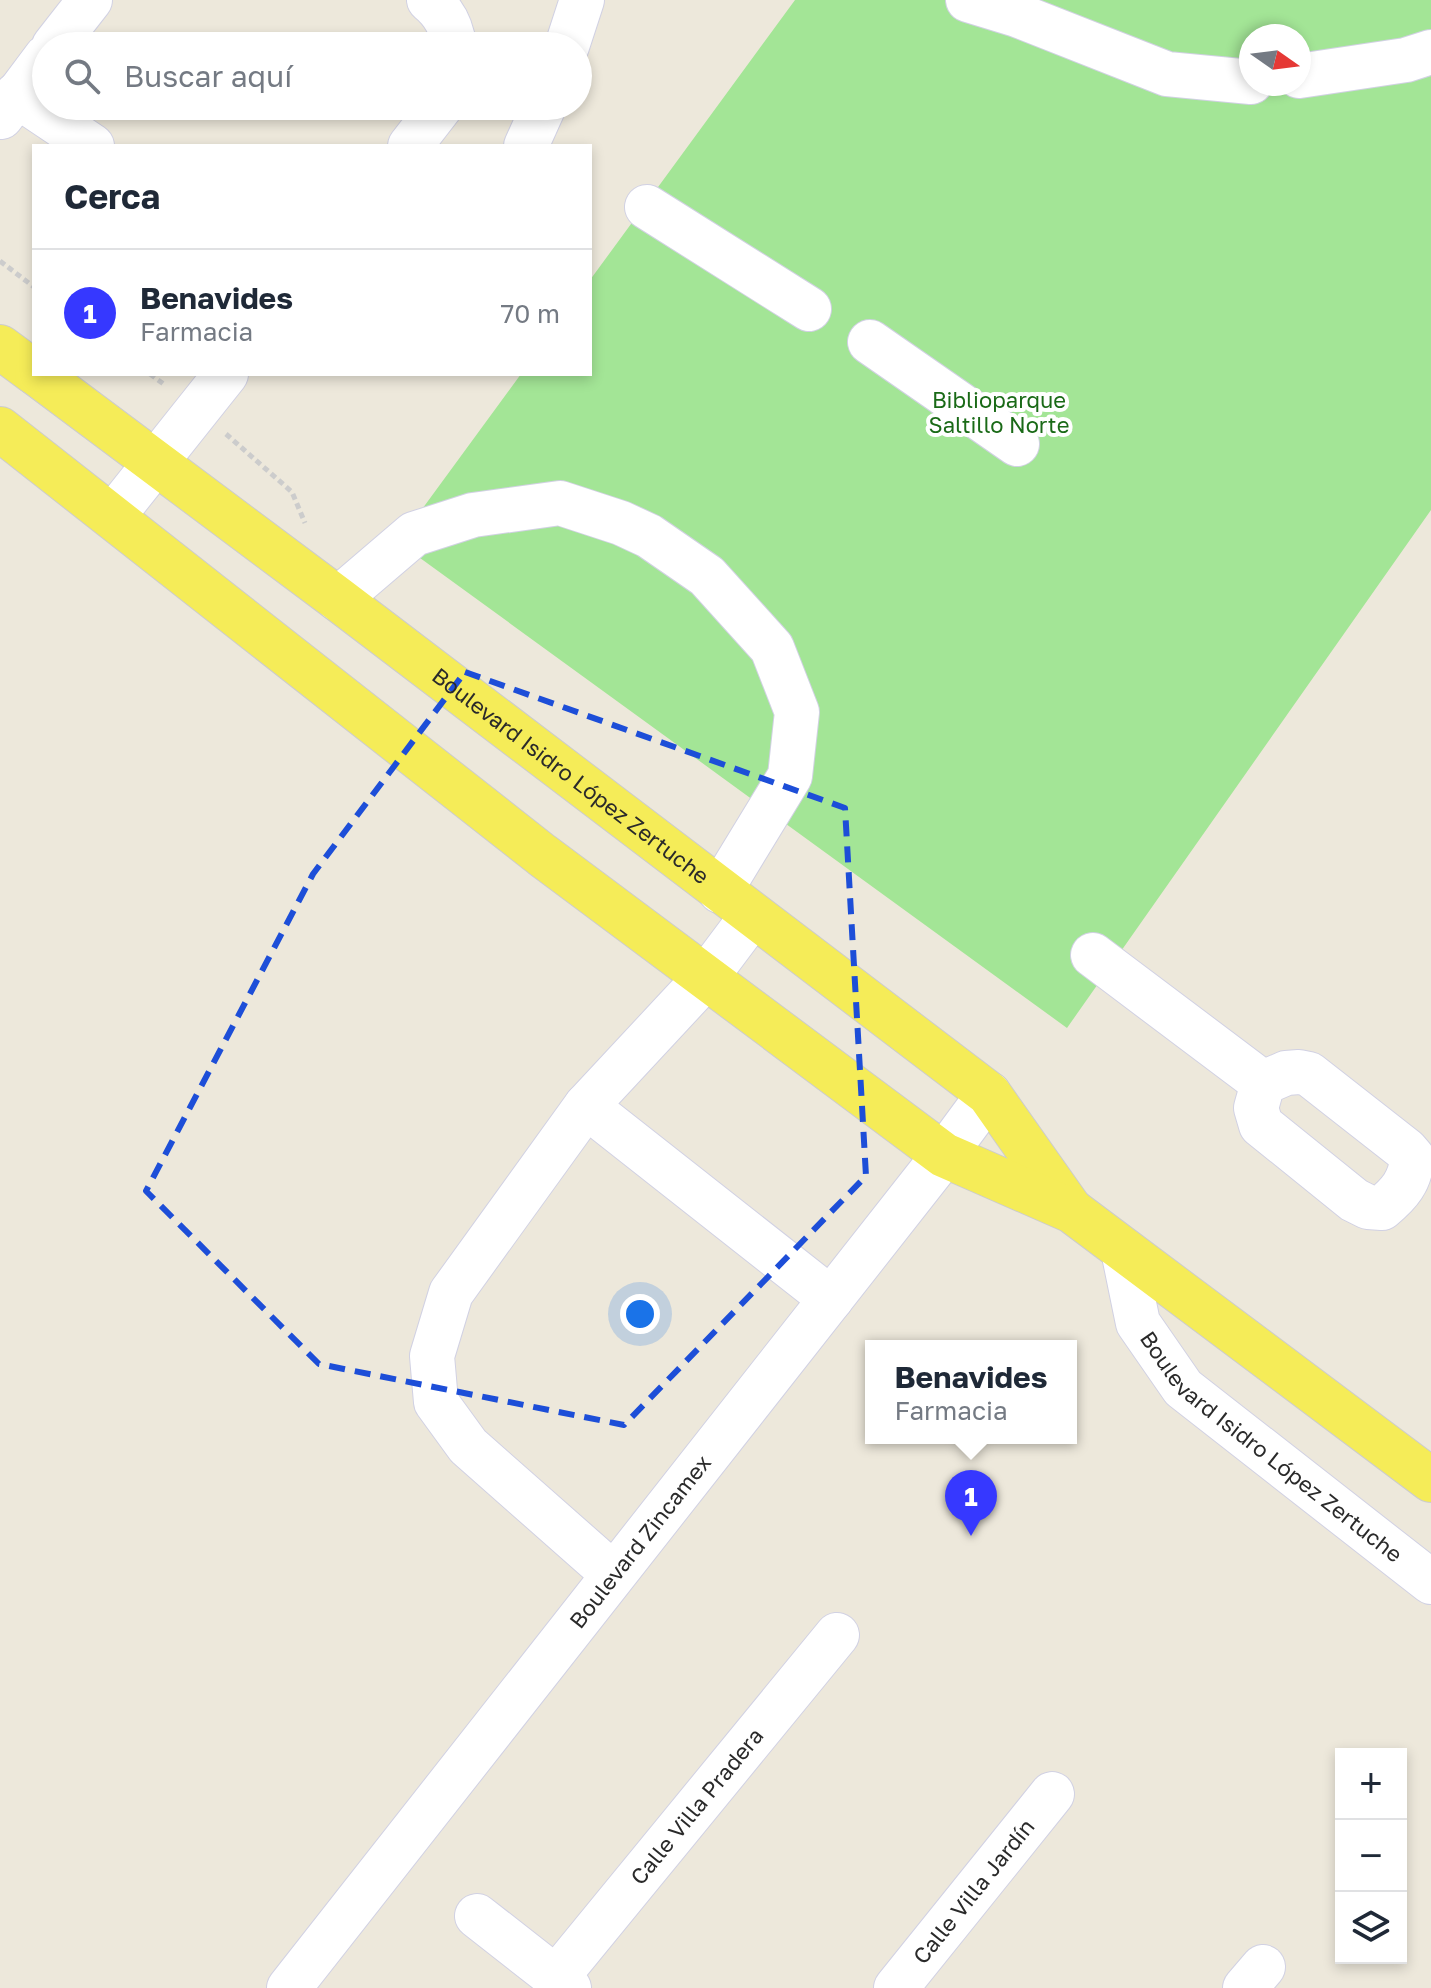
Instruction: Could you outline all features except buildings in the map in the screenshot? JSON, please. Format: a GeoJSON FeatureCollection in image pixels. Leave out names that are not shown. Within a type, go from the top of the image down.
{"type":"FeatureCollection","features":[{"type":"Feature","properties":{"kind":"main road","name":"Boulevard Isidro López Zertuche"},"geometry":{"type":"LineString","coordinates":[[0,347],[32,371]]}},
{"type":"Feature","properties":{"kind":"main road","name":"Boulevard Isidro López Zertuche"},"geometry":{"type":"LineString","coordinates":[[39,376],[989,1094],[1072,1211]]}},
{"type":"Feature","properties":{"kind":"main road","name":"Boulevard Isidro López Zertuche"},"geometry":{"type":"LineString","coordinates":[[0,429],[542,855],[944,1155],[1072,1211],[1431,1480]]}},
{"type":"Feature","properties":{"kind":"street"},"geometry":{"type":"LineString","coordinates":[[65,32],[90,0]]}},
{"type":"Feature","properties":{"kind":"street"},"geometry":{"type":"LineString","coordinates":[[429,0],[438,7],[452,32]]}},
{"type":"Feature","properties":{"kind":"street"},"geometry":{"type":"LineString","coordinates":[[572,32],[582,0]]}},
{"type":"Feature","properties":{"kind":"street"},"geometry":{"type":"LineString","coordinates":[[968,0],[1017,15],[1167,74],[1239,81]]}},
{"type":"Feature","properties":{"kind":"street"},"geometry":{"type":"LineString","coordinates":[[1311,74],[1406,60],[1431,52]]}},
{"type":"Feature","properties":{"kind":"street"},"geometry":{"type":"LineString","coordinates":[[32,75],[8,107],[32,118]]}},
{"type":"Feature","properties":{"kind":"street"},"geometry":{"type":"LineString","coordinates":[[36,120],[88,144]]}},
{"type":"Feature","properties":{"kind":"street"},"geometry":{"type":"LineString","coordinates":[[412,144],[430,120]]}},
{"type":"Feature","properties":{"kind":"street"},"geometry":{"type":"LineString","coordinates":[[527,144],[538,120]]}},
{"type":"Feature","properties":{"kind":"street"},"geometry":{"type":"LineString","coordinates":[[647,207],[809,309]]}},
{"type":"Feature","properties":{"kind":"street"},"geometry":{"type":"LineString","coordinates":[[870,342],[1017,444]]}},
{"type":"Feature","properties":{"kind":"street"},"geometry":{"type":"LineString","coordinates":[[113,516],[226,376]]}},
{"type":"Feature","properties":{"kind":"street"},"geometry":{"type":"LineString","coordinates":[[338,599],[414,534],[473,515],[560,503],[621,523],[649,536],[707,576],[772,648],[797,712],[790,776],[707,976],[586,1106],[451,1293],[432,1356],[436,1402],[468,1446],[613,1574]]}},
{"type":"Feature","properties":{"kind":"street"},"geometry":{"type":"LineString","coordinates":[[1093,955],[1263,1083]]}},
{"type":"Feature","properties":{"kind":"street","name":"Boulevard Zincamex"},"geometry":{"type":"LineString","coordinates":[[289,1988],[989,1094]]}},
{"type":"Feature","properties":{"kind":"street"},"geometry":{"type":"LineString","coordinates":[[586,1106],[831,1299]]}},
{"type":"Feature","properties":{"kind":"street","name":"Boulevard Isidro López Zertuche"},"geometry":{"type":"LineString","coordinates":[[1123,1250],[1138,1323],[1183,1388],[1431,1582]]}},
{"type":"Feature","properties":{"kind":"street","name":"Calle Villa Pradera"},"geometry":{"type":"LineString","coordinates":[[563,1983],[837,1635]]}},
{"type":"Feature","properties":{"kind":"street","name":"Calle Villa Jardín"},"geometry":{"type":"LineString","coordinates":[[896,1988],[1052,1794]]}},
{"type":"Feature","properties":{"kind":"street"},"geometry":{"type":"LineString","coordinates":[[477,1916],[563,1983]]}},
{"type":"Feature","properties":{"kind":"path"},"geometry":{"type":"LineString","coordinates":[[0,261],[32,285]]}},
{"type":"Feature","properties":{"kind":"path"},"geometry":{"type":"LineString","coordinates":[[153,376],[198,410],[292,492],[309,532]]}},
{"type":"Feature","properties":{"kind":"highlighted area"},"geometry":{"type":"Polygon","coordinates":[[[465,672],[845,808],[866,1176],[624,1425],[319,1364],[146,1191],[313,874],[465,672]]]}},
{"type":"Feature","properties":{"kind":"green space","name":"Biblioparque Saltillo Norte"},"geometry":{"type":"Polygon","coordinates":[[[795,0],[1431,0],[1431,510],[1067,1028],[398,542],[520,376],[592,376],[592,277],[795,0]]]}},
{"type":"Feature","properties":{"kind":"place","name":"Benavides"},"geometry":{"type":"Point","coordinates":[971,1536]}}]}
